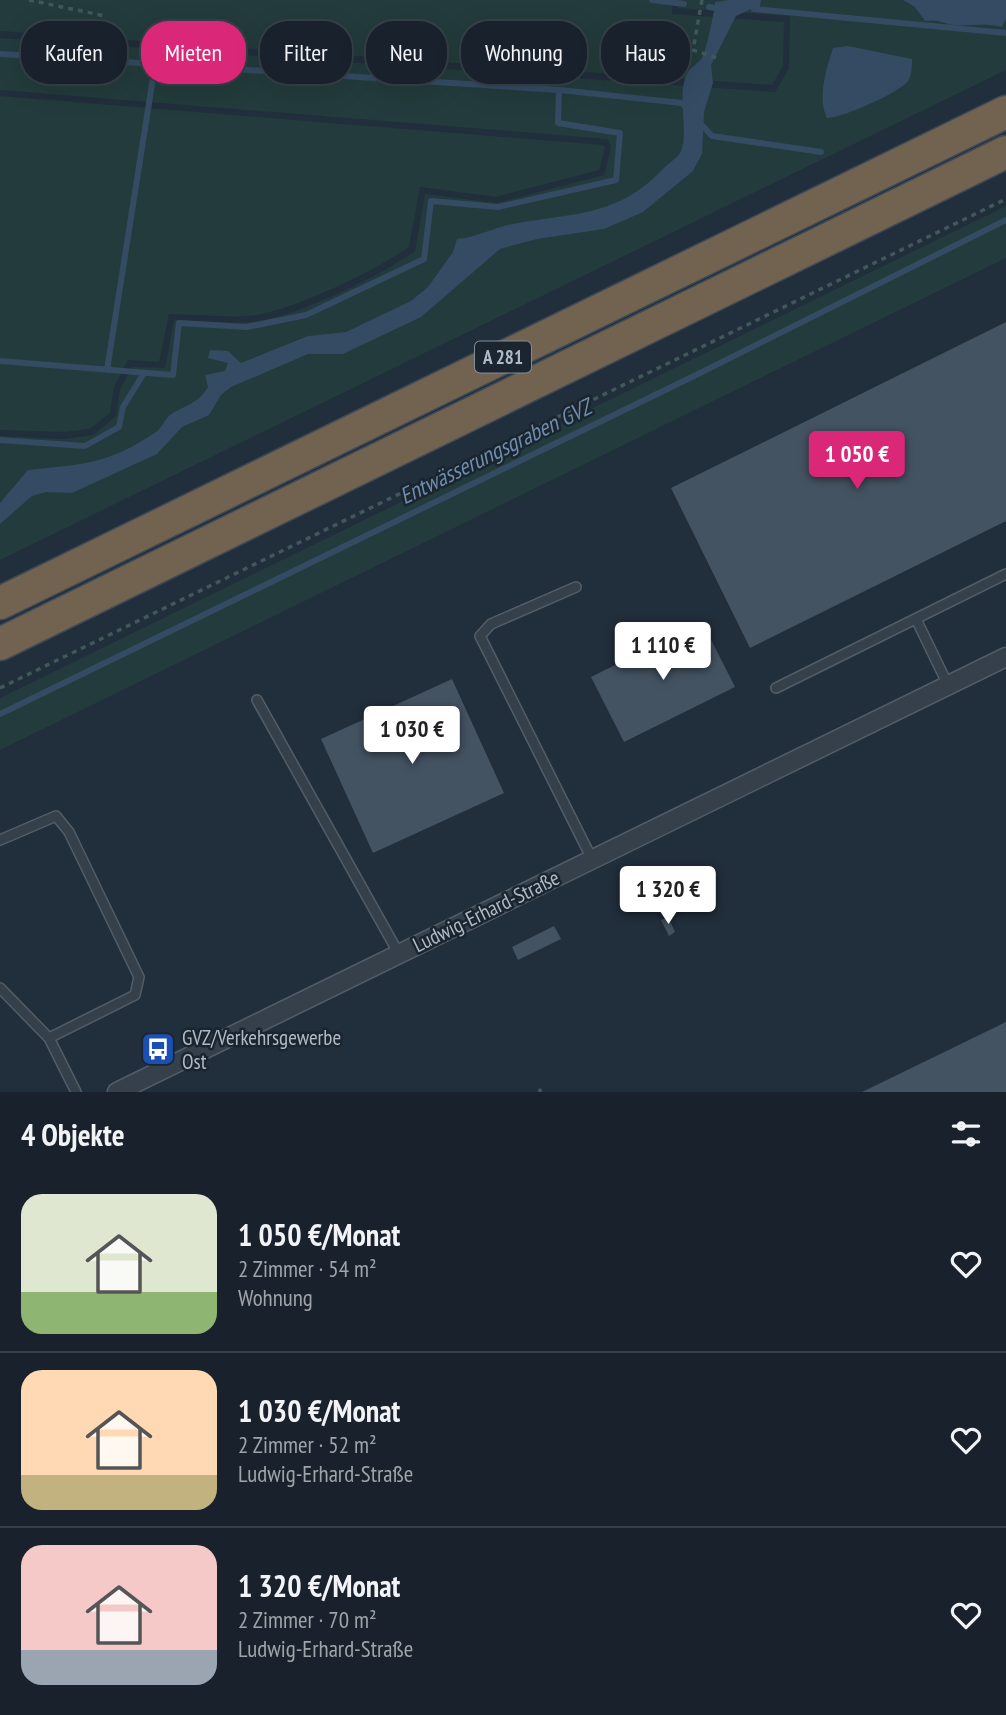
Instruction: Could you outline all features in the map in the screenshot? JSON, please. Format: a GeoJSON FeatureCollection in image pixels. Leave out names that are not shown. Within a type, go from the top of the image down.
{"type":"FeatureCollection","features":[{"type":"Feature","properties":{"kind":"highway","name":"A 281"},"geometry":{"type":"LineString","coordinates":[[0,603],[1006,112]]}},
{"type":"Feature","properties":{"kind":"highway","name":"A 281"},"geometry":{"type":"LineString","coordinates":[[0,643],[1006,152]]}},
{"type":"Feature","properties":{"kind":"street","name":"Ludwig-Erhard-Straße"},"geometry":{"type":"LineString","coordinates":[[117,1092],[1006,657]]}},
{"type":"Feature","properties":{"kind":"lane"},"geometry":{"type":"LineString","coordinates":[[776,688],[1006,575]]}},
{"type":"Feature","properties":{"kind":"lane"},"geometry":{"type":"LineString","coordinates":[[576,587],[491,624],[480,636],[592,859]]}},
{"type":"Feature","properties":{"kind":"lane"},"geometry":{"type":"LineString","coordinates":[[916,619],[948,685]]}},
{"type":"Feature","properties":{"kind":"lane"},"geometry":{"type":"LineString","coordinates":[[257,700],[399,954]]}},
{"type":"Feature","properties":{"kind":"lane"},"geometry":{"type":"LineString","coordinates":[[0,840],[56,816],[69,832],[139,977],[135,995],[49,1038]]}},
{"type":"Feature","properties":{"kind":"lane"},"geometry":{"type":"LineString","coordinates":[[0,988],[49,1038],[76,1092]]}},
{"type":"Feature","properties":{"kind":"path"},"geometry":{"type":"LineString","coordinates":[[29,0],[105,16]]}},
{"type":"Feature","properties":{"kind":"path"},"geometry":{"type":"LineString","coordinates":[[702,0],[693,50],[717,58]]}},
{"type":"Feature","properties":{"kind":"path"},"geometry":{"type":"LineString","coordinates":[[0,688],[1006,200]]}},
{"type":"Feature","properties":{"kind":"green space"},"geometry":{"type":"Polygon","coordinates":[[[0,0],[672,0],[672,14],[784,22],[783,66],[772,85],[690,79],[690,21],[601,21],[601,73],[587,72],[587,21],[461,21],[461,63],[447,62],[447,21],[366,21],[366,57],[352,56],[352,21],[260,21],[260,49],[246,48],[246,21],[141,21],[141,41],[127,40],[127,21],[21,21],[21,32],[0,31],[0,0]]]}},
{"type":"Feature","properties":{"kind":"green space"},"geometry":{"type":"Polygon","coordinates":[[[679,0],[1006,0],[1006,70],[0,560],[0,436],[64,439],[93,435],[116,416],[120,389],[132,367],[165,368],[174,320],[250,322],[312,305],[359,284],[415,251],[425,194],[497,203],[604,175],[611,148],[608,139],[0,90],[0,38],[21,39],[21,84],[127,84],[127,47],[141,48],[141,84],[246,84],[246,55],[260,56],[260,84],[352,84],[352,63],[366,64],[366,84],[447,84],[447,69],[461,70],[461,84],[587,84],[587,79],[601,80],[601,84],[660,84],[775,92],[789,68],[790,16],[678,8],[679,0]]]}},
{"type":"Feature","properties":{"kind":"green space"},"geometry":{"type":"Polygon","coordinates":[[[0,96],[603,145],[605,148],[599,170],[496,197],[420,187],[409,247],[395,256],[332,289],[267,313],[250,316],[169,314],[159,362],[128,360],[114,387],[110,413],[90,429],[64,432],[0,430],[0,96]]]}},
{"type":"Feature","properties":{"kind":"green space"},"geometry":{"type":"Polygon","coordinates":[[[1006,206],[1006,258],[0,750],[0,698],[1006,206]]]}},
{"type":"Feature","properties":{"kind":"water"},"geometry":{"type":"Polygon","coordinates":[[[761,0],[759,12],[751,9],[736,16],[711,65],[713,83],[704,112],[702,154],[693,171],[643,212],[604,229],[537,239],[500,249],[421,317],[343,354],[308,354],[231,387],[221,395],[209,415],[182,427],[157,454],[72,493],[46,492],[32,496],[0,524],[0,503],[28,470],[80,464],[123,451],[156,432],[170,415],[200,397],[208,387],[205,375],[225,371],[228,363],[208,358],[210,350],[228,351],[241,363],[308,336],[346,332],[411,301],[428,287],[453,252],[457,239],[513,224],[592,211],[627,197],[644,186],[676,158],[683,146],[684,84],[690,84],[690,70],[704,54],[715,2],[761,0]]]}},
{"type":"Feature","properties":{"kind":"water"},"geometry":{"type":"Polygon","coordinates":[[[903,0],[1006,0],[1006,19],[1002,27],[925,21],[915,7],[903,0]]]}},
{"type":"Feature","properties":{"kind":"water"},"geometry":{"type":"Polygon","coordinates":[[[848,46],[912,59],[912,70],[903,86],[882,98],[845,114],[827,118],[823,93],[828,65],[833,48],[848,46]]]}},
{"type":"Feature","properties":{"kind":"building"},"geometry":{"type":"Polygon","coordinates":[[[1006,322],[1006,521],[750,648],[671,488],[1006,322]]]}},
{"type":"Feature","properties":{"kind":"building"},"geometry":{"type":"Polygon","coordinates":[[[702,622],[735,687],[624,742],[591,677],[702,622]]]}},
{"type":"Feature","properties":{"kind":"building"},"geometry":{"type":"Polygon","coordinates":[[[452,679],[504,793],[373,853],[321,739],[452,679]]]}},
{"type":"Feature","properties":{"kind":"building"},"geometry":{"type":"Polygon","coordinates":[[[668,917],[675,932],[669,936],[661,920],[668,917]]]}},
{"type":"Feature","properties":{"kind":"building"},"geometry":{"type":"Polygon","coordinates":[[[554,926],[561,939],[518,960],[512,947],[554,926]]]}},
{"type":"Feature","properties":{"kind":"building"},"geometry":{"type":"Polygon","coordinates":[[[1006,1022],[1006,1092],[862,1092],[1006,1022]]]}},
{"type":"Feature","properties":{"kind":"waterway"},"geometry":{"type":"LineString","coordinates":[[652,0],[684,4]]}},
{"type":"Feature","properties":{"kind":"waterway"},"geometry":{"type":"LineString","coordinates":[[709,7],[722,9]]}},
{"type":"Feature","properties":{"kind":"waterway"},"geometry":{"type":"LineString","coordinates":[[754,9],[1006,33]]}},
{"type":"Feature","properties":{"kind":"waterway"},"geometry":{"type":"LineString","coordinates":[[0,54],[559,90],[682,103],[687,109]]}},
{"type":"Feature","properties":{"kind":"waterway"},"geometry":{"type":"LineString","coordinates":[[107,370],[152,84]]}},
{"type":"Feature","properties":{"kind":"waterway"},"geometry":{"type":"LineString","coordinates":[[0,361],[173,375],[179,323],[247,327],[306,315],[424,259],[431,201],[498,207],[616,180],[620,133],[558,123],[559,90]]}},
{"type":"Feature","properties":{"kind":"waterway"},"geometry":{"type":"LineString","coordinates":[[699,122],[712,136],[821,152]]}},
{"type":"Feature","properties":{"kind":"waterway","name":"Entwässerungsgraben GVZ"},"geometry":{"type":"LineString","coordinates":[[0,714],[694,376],[1006,220]]}},
{"type":"Feature","properties":{"kind":"waterway"},"geometry":{"type":"LineString","coordinates":[[0,440],[85,446],[119,427],[123,407],[144,373]]}},
{"type":"Feature","properties":{"kind":"place","name":"GVZ/Verkehrsgewerbe Ost"},"geometry":{"type":"Point","coordinates":[158,1049]}}]}
